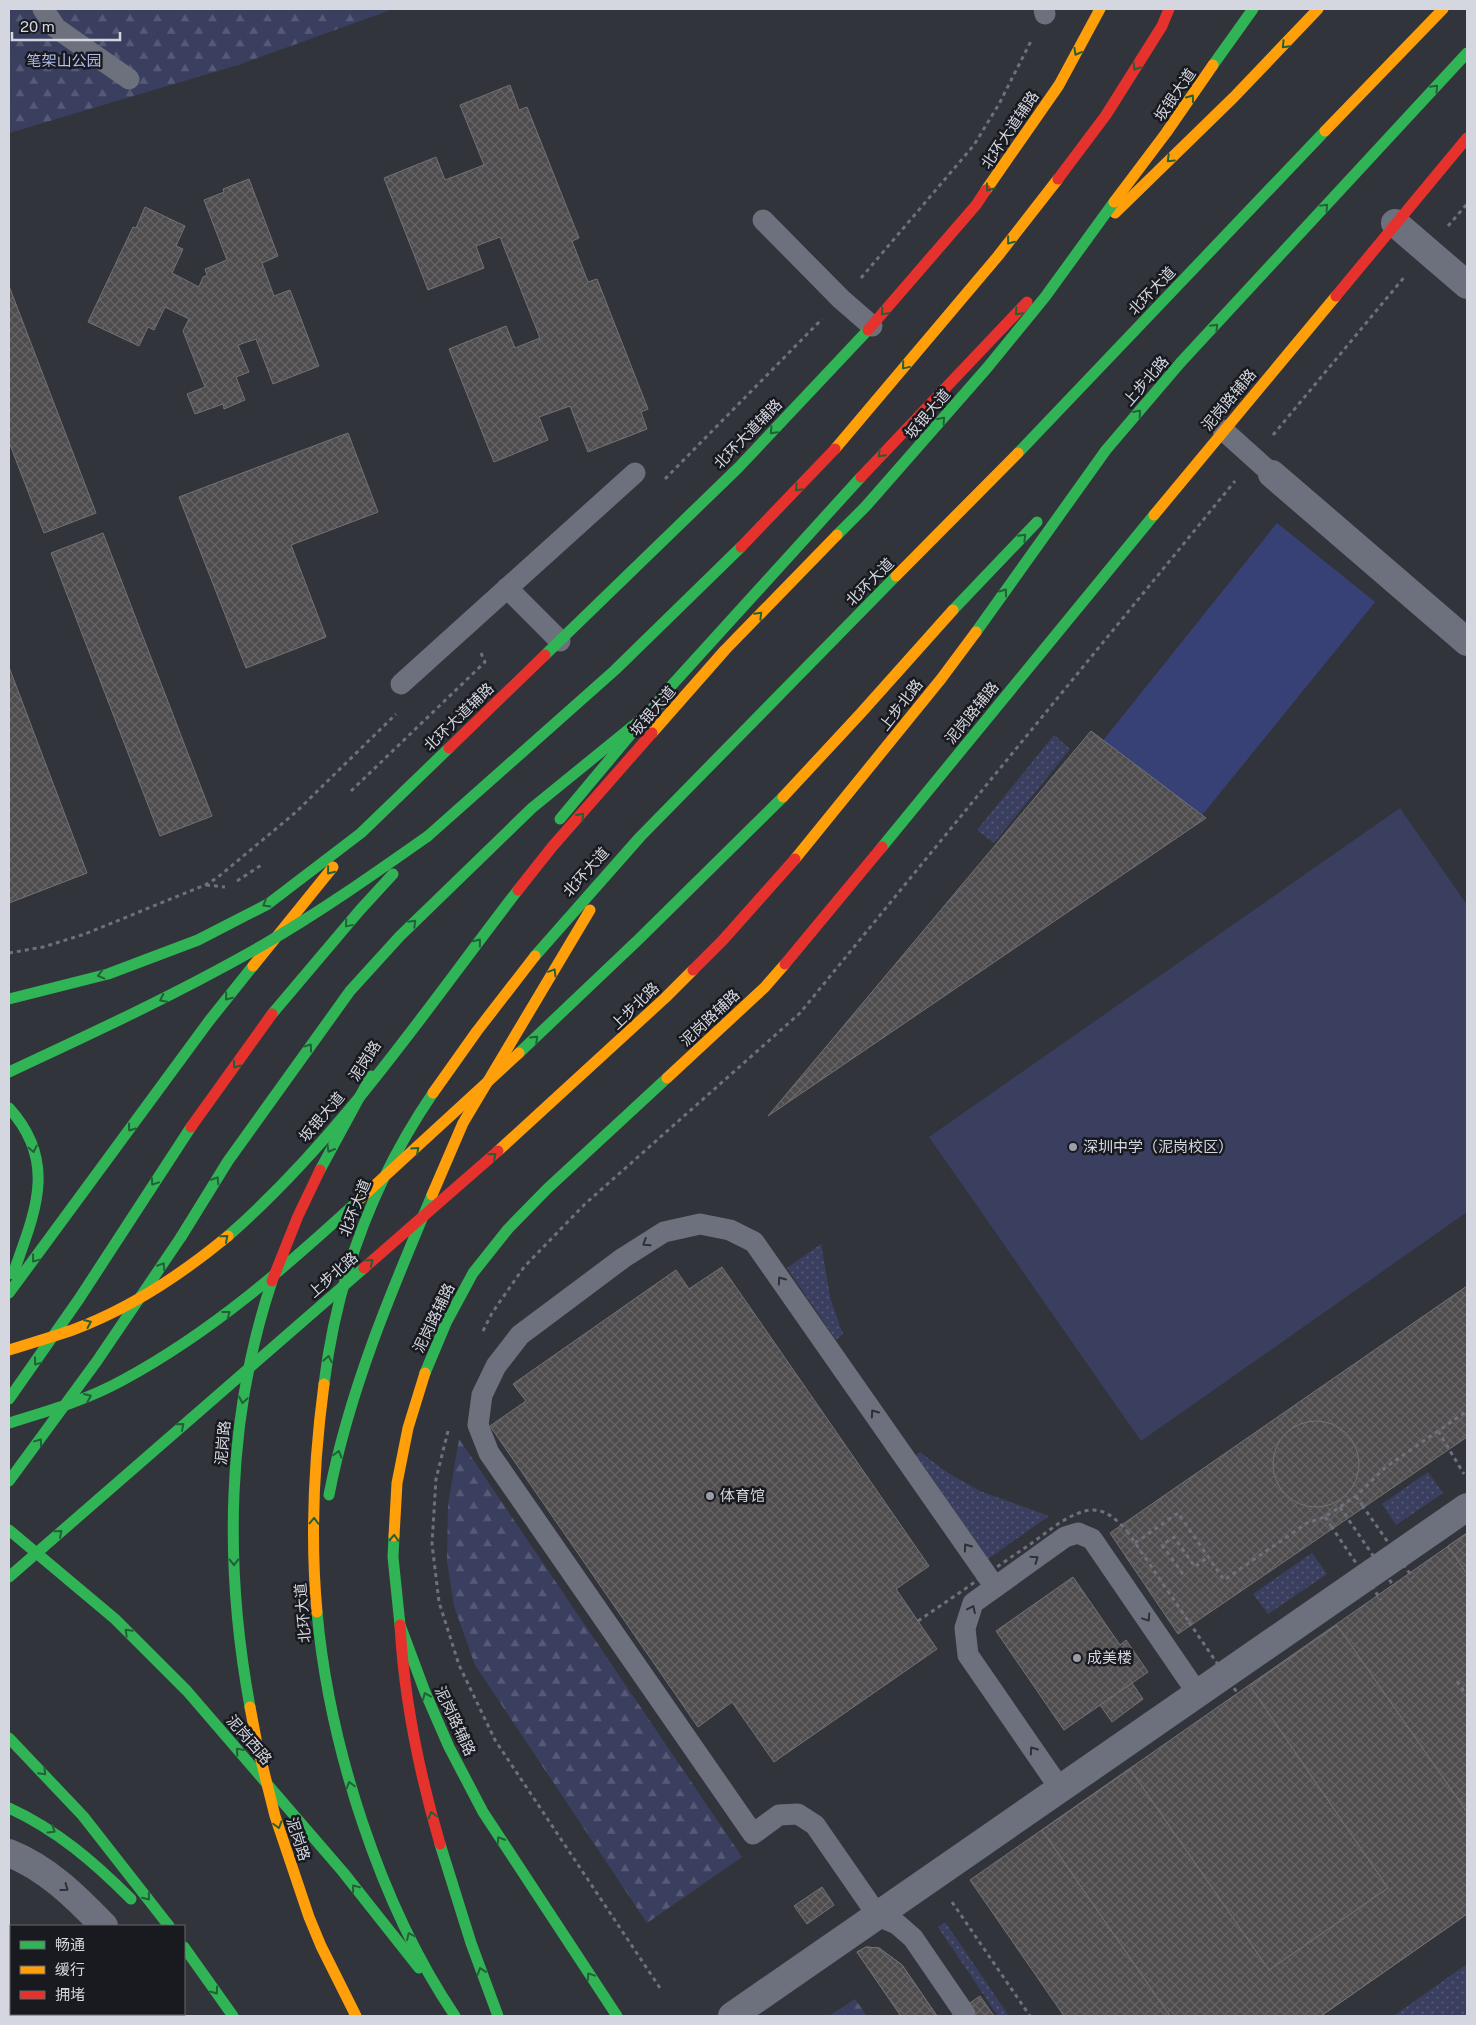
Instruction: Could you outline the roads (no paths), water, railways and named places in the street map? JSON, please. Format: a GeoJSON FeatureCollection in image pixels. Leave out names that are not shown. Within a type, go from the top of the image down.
{"type":"FeatureCollection","features":[{"type":"Feature","properties":{"kind":"main road","name":"北环大道辅路"},"geometry":{"type":"LineString","coordinates":[[361,833],[738,468],[872,326],[976,205],[1059,84],[1100,9]]}},
{"type":"Feature","properties":{"kind":"main road","name":"坂银大道"},"geometry":{"type":"LineString","coordinates":[[9,1350],[76,1329],[116,1311],[199,1260],[230,1234],[283,1182],[341,1120],[552,847],[725,650],[866,506],[987,368],[1044,298],[1166,133],[1253,9]]}},
{"type":"Feature","properties":{"kind":"main road"},"geometry":{"type":"LineString","coordinates":[[496,899],[602,768],[753,592],[1065,262],[1234,97],[1318,9]]}},
{"type":"Feature","properties":{"kind":"main road","name":"北环大道"},"geometry":{"type":"LineString","coordinates":[[440,1995],[400,1915],[362,1821],[340,1748],[318,1624],[314,1519],[324,1387],[340,1300],[363,1223],[377,1191],[409,1130],[468,1042],[551,935],[641,834],[996,475],[1443,9]]}},
{"type":"Feature","properties":{"kind":"main road"},"geometry":{"type":"LineString","coordinates":[[9,1399],[44,1352],[133,1213],[265,1023],[360,910],[428,836],[622,664],[760,528],[830,455],[998,256],[1057,181],[1106,115],[1165,17]]}},
{"type":"Feature","properties":{"kind":"main road","name":"上步北路"},"geometry":{"type":"LineString","coordinates":[[9,1576],[498,1151],[665,998],[723,940],[814,837],[898,734],[976,632],[1106,450],[1181,362],[1467,53]]}},
{"type":"Feature","properties":{"kind":"main road","name":"泥岗路辅路"},"geometry":{"type":"LineString","coordinates":[[617,2016],[483,1812],[446,1739],[425,1692],[400,1625],[393,1557],[397,1483],[408,1428],[425,1372],[446,1323],[474,1273],[508,1229],[547,1188],[765,987],[834,907],[1223,430],[1467,138]]}},
{"type":"Feature","properties":{"kind":"main road"},"geometry":{"type":"LineString","coordinates":[[9,1423],[35,1417],[79,1401],[137,1374],[229,1313],[471,1099],[737,844],[806,774],[953,610],[1106,450]]}},
{"type":"Feature","properties":{"kind":"main road"},"geometry":{"type":"LineString","coordinates":[[9,1481],[40,1442],[147,1289],[228,1161],[350,991],[400,936],[532,808],[725,650]]}},
{"type":"Feature","properties":{"kind":"main road"},"geometry":{"type":"LineString","coordinates":[[9,998],[108,974],[198,940],[268,904],[361,833]]}},
{"type":"Feature","properties":{"kind":"main road"},"geometry":{"type":"LineString","coordinates":[[9,1293],[209,1021],[361,833]]}},
{"type":"Feature","properties":{"kind":"main road"},"geometry":{"type":"LineString","coordinates":[[318,1624],[320,1569],[326,1514],[335,1464],[360,1379],[396,1282],[463,1123],[606,881],[641,834]]}},
{"type":"Feature","properties":{"kind":"main road"},"geometry":{"type":"LineString","coordinates":[[9,1072],[105,1028],[240,958],[310,917],[428,836]]}},
{"type":"Feature","properties":{"kind":"main road","name":"泥岗路"},"geometry":{"type":"LineString","coordinates":[[356,2016],[316,1936],[284,1848],[261,1767],[244,1684],[234,1588],[233,1516],[237,1432],[248,1372],[264,1305],[290,1235],[324,1158],[371,1076],[472,931]]}},
{"type":"Feature","properties":{"kind":"main road"},"geometry":{"type":"LineString","coordinates":[[9,1108],[31,1138],[39,1176],[36,1210],[9,1285]]}},
{"type":"Feature","properties":{"kind":"main road","name":"泥岗西路"},"geometry":{"type":"LineString","coordinates":[[9,1530],[115,1619],[188,1691],[342,1872],[440,1995]]}},
{"type":"Feature","properties":{"kind":"main road"},"geometry":{"type":"LineString","coordinates":[[400,1625],[400,1655],[405,1698],[420,1772],[464,1923],[498,2016]]}},
{"type":"Feature","properties":{"kind":"main road"},"geometry":{"type":"LineString","coordinates":[[9,1738],[84,1816],[168,1925]]}},
{"type":"Feature","properties":{"kind":"main road"},"geometry":{"type":"LineString","coordinates":[[9,1808],[33,1818],[82,1852],[157,1925]]}},
{"type":"Feature","properties":{"kind":"main road"},"geometry":{"type":"LineString","coordinates":[[185,1948],[233,2016]]}},
{"type":"Feature","properties":{"kind":"main road"},"geometry":{"type":"LineString","coordinates":[[185,1953],[197,1966]]}},
{"type":"Feature","properties":{"kind":"main road"},"geometry":{"type":"LineString","coordinates":[[440,1995],[455,2016]]}},
{"type":"Feature","properties":{"kind":"street"},"geometry":{"type":"LineString","coordinates":[[1395,223],[1467,285]]}},
{"type":"Feature","properties":{"kind":"street"},"geometry":{"type":"LineString","coordinates":[[1272,474],[1467,642]]}},
{"type":"Feature","properties":{"kind":"street"},"geometry":{"type":"LineString","coordinates":[[732,2016],[1061,1790],[1467,1507]]}},
{"type":"Feature","properties":{"kind":"street"},"geometry":{"type":"LineString","coordinates":[[9,1853],[27,1860],[74,1894],[103,1925]]}},
{"type":"Feature","properties":{"kind":"lane"},"geometry":{"type":"LineString","coordinates":[[43,9],[56,28],[129,79]]}},
{"type":"Feature","properties":{"kind":"lane"},"geometry":{"type":"LineString","coordinates":[[1165,17],[1174,9]]}},
{"type":"Feature","properties":{"kind":"lane"},"geometry":{"type":"LineString","coordinates":[[763,220],[841,299],[872,326]]}},
{"type":"Feature","properties":{"kind":"lane"},"geometry":{"type":"LineString","coordinates":[[1223,430],[1272,474]]}},
{"type":"Feature","properties":{"kind":"lane"},"geometry":{"type":"LineString","coordinates":[[401,684],[635,473]]}},
{"type":"Feature","properties":{"kind":"lane"},"geometry":{"type":"LineString","coordinates":[[507,588],[560,641]]}},
{"type":"Feature","properties":{"kind":"lane"},"geometry":{"type":"LineString","coordinates":[[964,2014],[913,1938],[897,1924],[878,1916],[815,1825],[798,1814],[779,1815],[753,1834],[489,1453],[478,1425],[482,1395],[496,1366],[520,1336],[623,1258],[664,1232],[700,1224],[730,1230],[754,1242],[995,1587]]}},
{"type":"Feature","properties":{"kind":"lane"},"geometry":{"type":"LineString","coordinates":[[1061,1790],[968,1655],[965,1628],[973,1603],[1066,1537],[1078,1532],[1092,1539],[1198,1694]]}},
{"type":"Feature","properties":{"kind":"place","name":"深圳中学（泥岗校区）"},"geometry":{"type":"Point","coordinates":[1073,1147]}},
{"type":"Feature","properties":{"kind":"place","name":"体育馆"},"geometry":{"type":"Point","coordinates":[710,1496]}},
{"type":"Feature","properties":{"kind":"place","name":"成美楼"},"geometry":{"type":"Point","coordinates":[1077,1658]}},
{"type":"Feature","properties":{"kind":"park label","name":"笔架山公园"},"geometry":{"type":"Point","coordinates":[64,61]}}]}
